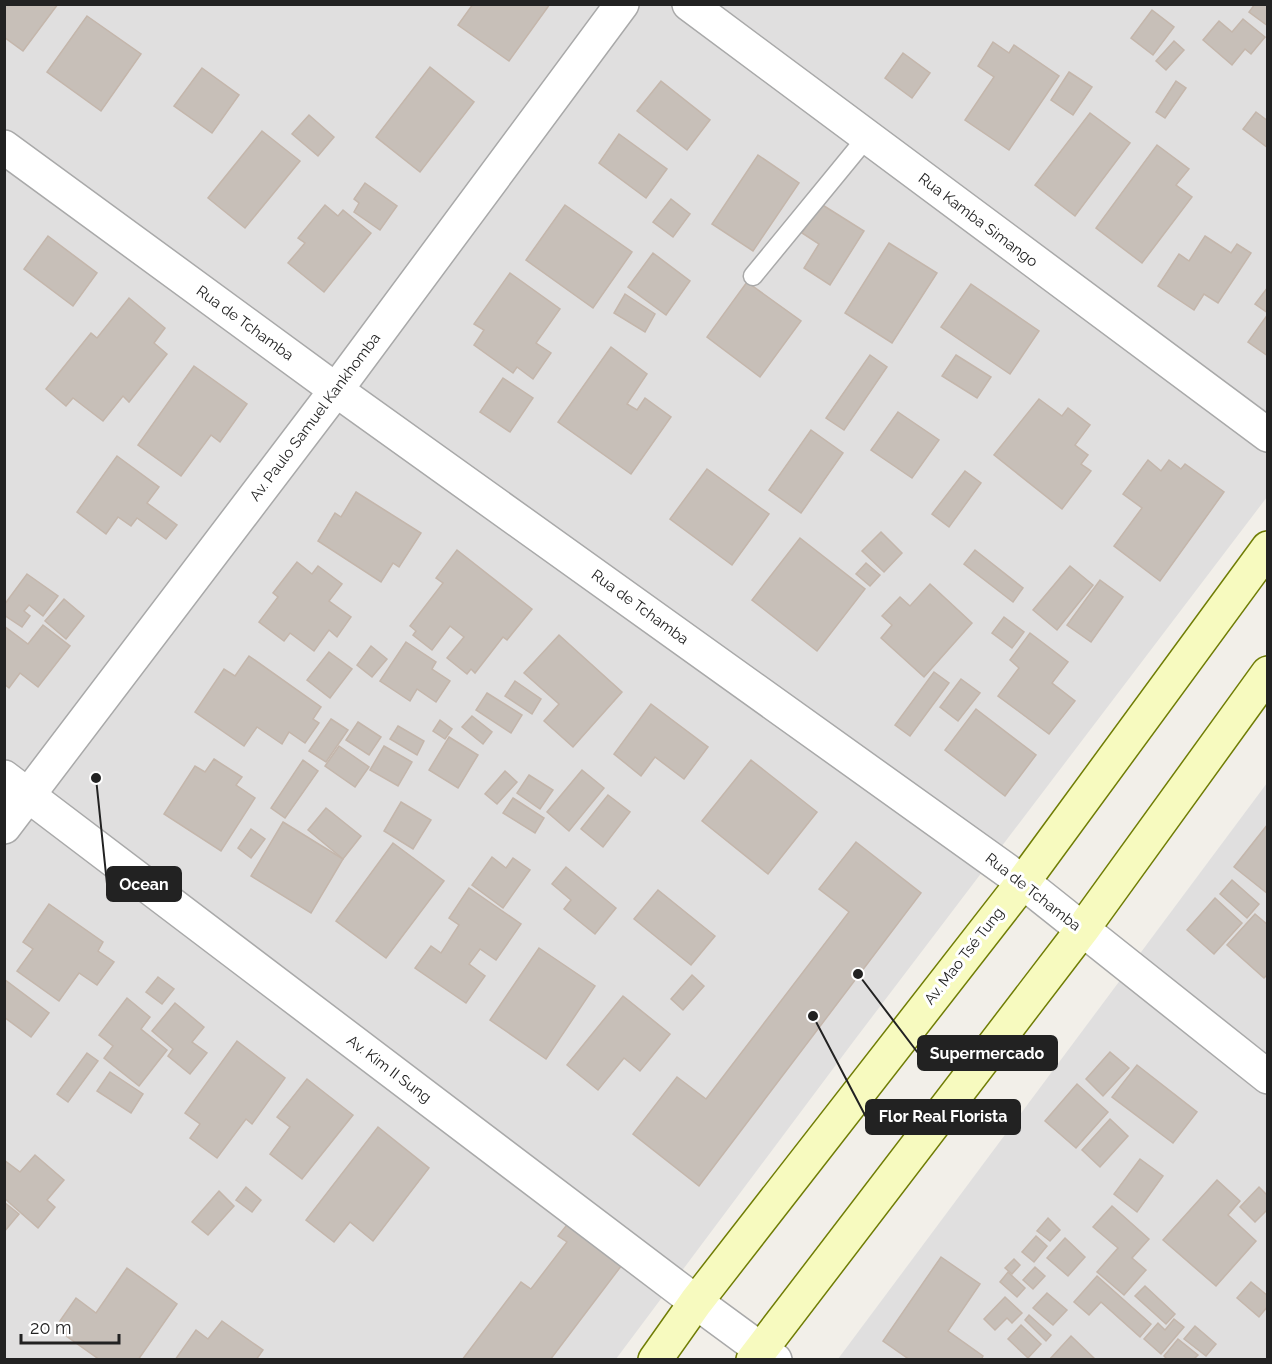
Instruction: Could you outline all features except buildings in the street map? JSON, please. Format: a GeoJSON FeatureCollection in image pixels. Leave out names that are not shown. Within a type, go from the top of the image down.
{"type":"FeatureCollection","features":[{"type":"Feature","properties":{"kind":"main road","name":"Av. Mao Tsé Tung"},"geometry":{"type":"LineString","coordinates":[[655,1359],[696,1302],[1023,882],[1268,548]]}},
{"type":"Feature","properties":{"kind":"main road"},"geometry":{"type":"LineString","coordinates":[[763,1356],[1082,930],[1268,673]]}},
{"type":"Feature","properties":{"kind":"street","name":"Av. Paulo Samuel Kankhomba"},"geometry":{"type":"LineString","coordinates":[[4,827],[16,786],[336,390],[622,4]]}},
{"type":"Feature","properties":{"kind":"street","name":"Rua Kamba Simango"},"geometry":{"type":"LineString","coordinates":[[689,4],[1268,435]]}},
{"type":"Feature","properties":{"kind":"street","name":"Rua de Tchamba"},"geometry":{"type":"LineString","coordinates":[[4,147],[336,390],[1023,882],[1268,1077]]}},
{"type":"Feature","properties":{"kind":"street","name":"Av. Kim II Sung"},"geometry":{"type":"LineString","coordinates":[[16,786],[696,1302],[763,1356]]}},
{"type":"Feature","properties":{"kind":"lane"},"geometry":{"type":"LineString","coordinates":[[753,276],[867,137]]}},
{"type":"Feature","properties":{"kind":"shaded area"},"geometry":{"type":"Polygon","coordinates":[[[5,5],[1267,5],[1267,497],[853,1042],[616,1359],[5,1360],[5,5]]]}},
{"type":"Feature","properties":{"kind":"shaded area"},"geometry":{"type":"Polygon","coordinates":[[[1267,783],[1267,1359],[838,1359],[1267,783]]]}},
{"type":"Feature","properties":{"kind":"place","name":"Ocean"},"geometry":{"type":"Point","coordinates":[96,778]}},
{"type":"Feature","properties":{"kind":"place","name":"Supermercado"},"geometry":{"type":"Point","coordinates":[858,974]}},
{"type":"Feature","properties":{"kind":"place","name":"Flor Real Florista"},"geometry":{"type":"Point","coordinates":[813,1016]}}]}
